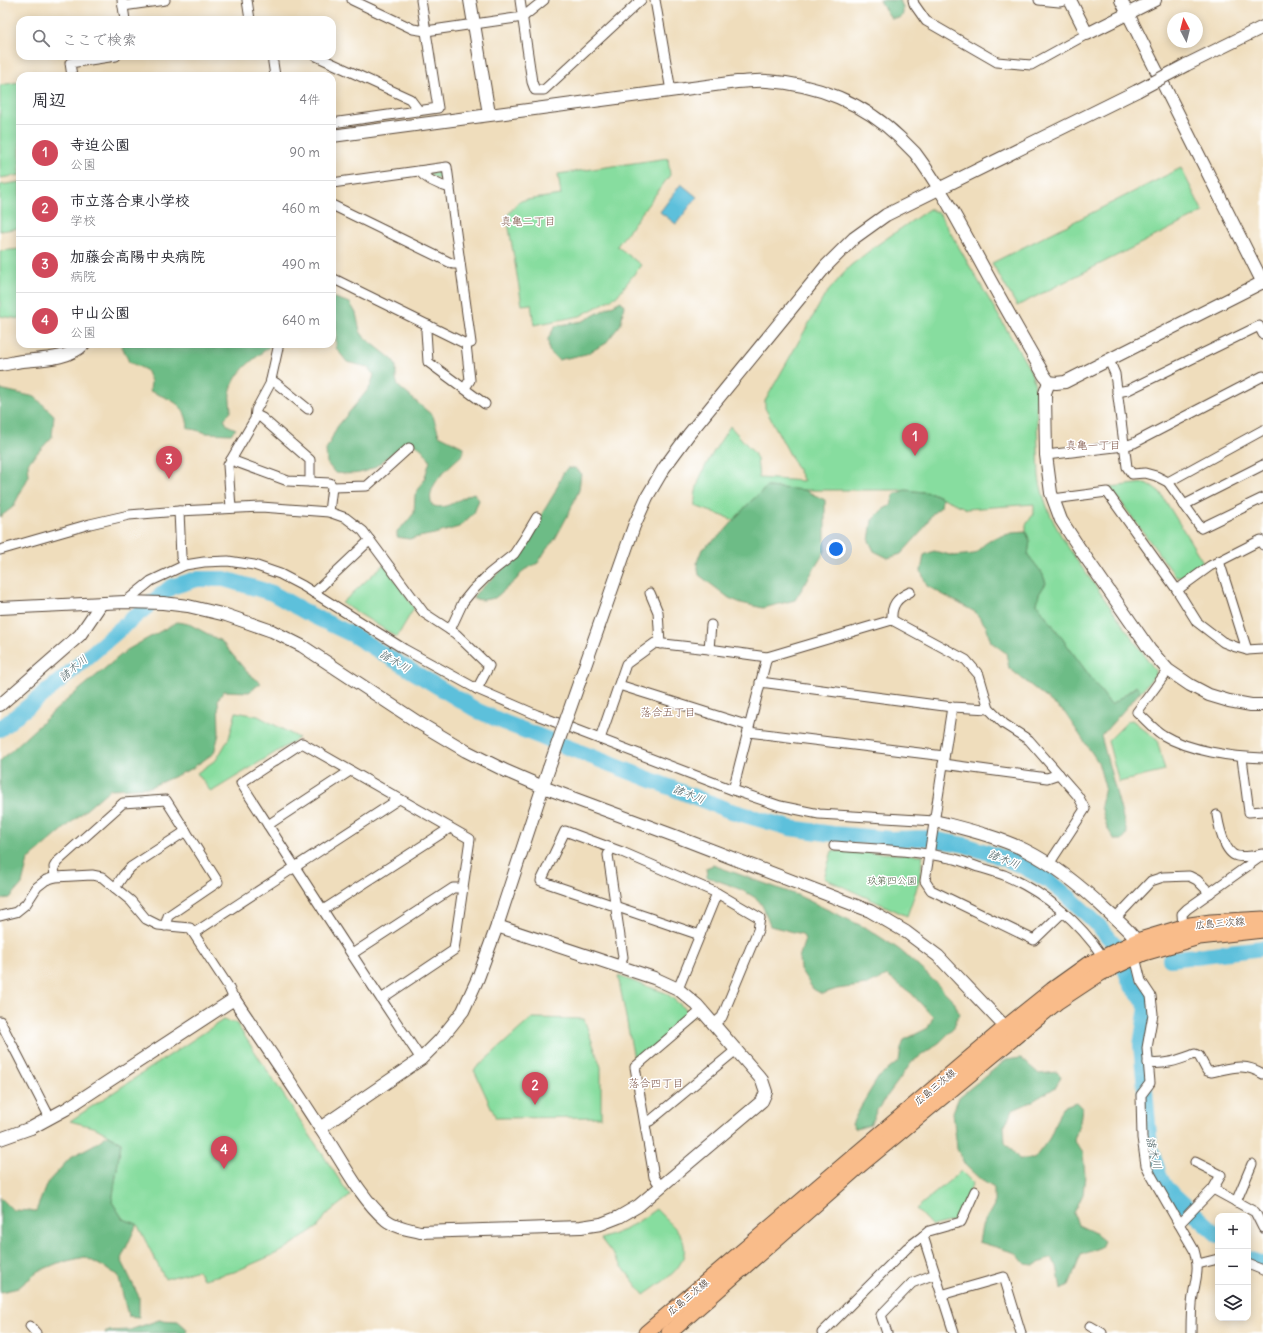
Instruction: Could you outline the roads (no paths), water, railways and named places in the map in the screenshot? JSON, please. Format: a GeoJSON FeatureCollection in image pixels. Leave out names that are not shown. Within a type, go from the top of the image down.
{"type":"FeatureCollection","features":[{"type":"Feature","properties":{"kind":"main road","name":"広島三次線"},"geometry":{"type":"LineString","coordinates":[[1135,951],[1183,928],[1211,922],[1263,919]]}},
{"type":"Feature","properties":{"kind":"main road","name":"広島三次線"},"geometry":{"type":"LineString","coordinates":[[646,1333],[671,1328],[859,1166],[1011,1032],[1101,973],[1108,960],[1135,951],[1199,937],[1263,930]]}},
{"type":"Feature","properties":{"kind":"street"},"geometry":{"type":"LineString","coordinates":[[124,16],[122,3],[165,0]]}},
{"type":"Feature","properties":{"kind":"street"},"geometry":{"type":"LineString","coordinates":[[247,0],[249,16]]}},
{"type":"Feature","properties":{"kind":"street"},"geometry":{"type":"LineString","coordinates":[[352,0],[413,29],[426,31],[523,17],[544,0]]}},
{"type":"Feature","properties":{"kind":"street"},"geometry":{"type":"LineString","coordinates":[[336,122],[438,108],[421,0]]}},
{"type":"Feature","properties":{"kind":"street"},"geometry":{"type":"LineString","coordinates":[[470,0],[489,114]]}},
{"type":"Feature","properties":{"kind":"street"},"geometry":{"type":"LineString","coordinates":[[520,0],[532,82],[535,90],[544,90],[641,0]]}},
{"type":"Feature","properties":{"kind":"street"},"geometry":{"type":"LineString","coordinates":[[655,0],[671,91]]}},
{"type":"Feature","properties":{"kind":"street"},"geometry":{"type":"LineString","coordinates":[[913,0],[914,4],[926,21],[997,62],[1031,65],[1087,34],[1155,0]]}},
{"type":"Feature","properties":{"kind":"street"},"geometry":{"type":"LineString","coordinates":[[1039,0],[1059,2],[1069,0],[1087,34]]}},
{"type":"Feature","properties":{"kind":"street"},"geometry":{"type":"LineString","coordinates":[[336,135],[736,82],[766,81],[798,85],[836,95],[863,109],[886,125],[914,152],[940,189],[1044,375],[1049,382],[1065,382],[1263,282],[1120,0]]}},
{"type":"Feature","properties":{"kind":"street"},"geometry":{"type":"LineString","coordinates":[[320,1128],[421,1059],[439,1041],[463,1011],[478,978],[497,926],[549,768],[634,526],[648,497],[664,468],[689,434],[826,266],[854,238],[886,215],[1263,27]]}},
{"type":"Feature","properties":{"kind":"street"},"geometry":{"type":"LineString","coordinates":[[71,72],[70,63],[90,60]]}},
{"type":"Feature","properties":{"kind":"street"},"geometry":{"type":"LineString","coordinates":[[273,60],[274,72]]}},
{"type":"Feature","properties":{"kind":"street"},"geometry":{"type":"LineString","coordinates":[[325,60],[410,99],[419,111]]}},
{"type":"Feature","properties":{"kind":"street"},"geometry":{"type":"LineString","coordinates":[[336,181],[447,167],[471,343],[466,344],[336,280]]}},
{"type":"Feature","properties":{"kind":"street"},"geometry":{"type":"LineString","coordinates":[[419,171],[423,175],[443,186],[450,188]]}},
{"type":"Feature","properties":{"kind":"street"},"geometry":{"type":"LineString","coordinates":[[336,207],[453,264],[460,264]]}},
{"type":"Feature","properties":{"kind":"street"},"geometry":{"type":"LineString","coordinates":[[428,325],[426,331],[428,362],[486,404]]}},
{"type":"Feature","properties":{"kind":"street"},"geometry":{"type":"LineString","coordinates":[[1117,392],[1128,390],[1259,326],[1263,334]]}},
{"type":"Feature","properties":{"kind":"street"},"geometry":{"type":"LineString","coordinates":[[465,388],[470,380],[466,344]]}},
{"type":"Feature","properties":{"kind":"street"},"geometry":{"type":"LineString","coordinates":[[0,365],[20,361],[55,358],[81,348]]}},
{"type":"Feature","properties":{"kind":"street"},"geometry":{"type":"LineString","coordinates":[[231,508],[228,465],[255,419],[256,410],[271,380],[278,348]]}},
{"type":"Feature","properties":{"kind":"street"},"geometry":{"type":"LineString","coordinates":[[1109,360],[1115,374],[1127,467],[1132,474],[1145,473],[1156,476],[1168,482],[1201,528],[1263,498]]}},
{"type":"Feature","properties":{"kind":"street"},"geometry":{"type":"LineString","coordinates":[[1046,455],[1124,446],[1134,443],[1263,376]]}},
{"type":"Feature","properties":{"kind":"street"},"geometry":{"type":"LineString","coordinates":[[271,380],[308,409]]}},
{"type":"Feature","properties":{"kind":"street"},"geometry":{"type":"LineString","coordinates":[[1049,382],[1045,393],[1048,480],[1061,520],[1080,549],[1150,650],[1168,670],[1190,685],[1209,695],[1244,704],[1263,705]]}},
{"type":"Feature","properties":{"kind":"street"},"geometry":{"type":"LineString","coordinates":[[256,415],[262,418],[310,460],[310,482]]}},
{"type":"Feature","properties":{"kind":"street"},"geometry":{"type":"LineString","coordinates":[[1168,482],[1263,430]]}},
{"type":"Feature","properties":{"kind":"street"},"geometry":{"type":"LineString","coordinates":[[332,487],[367,486],[408,448]]}},
{"type":"Feature","properties":{"kind":"street"},"geometry":{"type":"LineString","coordinates":[[231,460],[288,481],[330,483],[332,487],[329,512]]}},
{"type":"Feature","properties":{"kind":"street"},"geometry":{"type":"LineString","coordinates":[[1184,505],[1263,465]]}},
{"type":"Feature","properties":{"kind":"street"},"geometry":{"type":"LineString","coordinates":[[1053,499],[1107,492],[1198,622],[1223,642],[1248,650],[1263,649]]}},
{"type":"Feature","properties":{"kind":"street"},"geometry":{"type":"LineString","coordinates":[[0,550],[90,524],[129,515],[261,507],[329,512],[346,518],[363,531],[424,613],[456,634],[488,666],[477,689]]}},
{"type":"Feature","properties":{"kind":"street"},"geometry":{"type":"LineString","coordinates":[[179,511],[181,557],[185,565]]}},
{"type":"Feature","properties":{"kind":"street"},"geometry":{"type":"LineString","coordinates":[[450,630],[463,602],[472,590],[514,554],[537,517]]}},
{"type":"Feature","properties":{"kind":"street"},"geometry":{"type":"LineString","coordinates":[[314,593],[370,540]]}},
{"type":"Feature","properties":{"kind":"street"},"geometry":{"type":"LineString","coordinates":[[1177,590],[1219,561],[1261,540],[1263,545]]}},
{"type":"Feature","properties":{"kind":"street"},"geometry":{"type":"LineString","coordinates":[[129,602],[151,582],[185,565],[204,562],[228,561],[254,565],[280,574],[314,593],[404,649],[477,689],[537,715],[733,790],[780,806],[819,814],[934,824],[974,831],[1026,851],[1049,864],[1090,896],[1132,934],[1141,981],[1151,996],[1153,1014],[1147,1048],[1150,1084],[1141,1095],[1142,1138],[1146,1165],[1194,1250],[1198,1264],[1193,1296],[1191,1333]]}},
{"type":"Feature","properties":{"kind":"street"},"geometry":{"type":"LineString","coordinates":[[1219,561],[1248,650]]}},
{"type":"Feature","properties":{"kind":"street"},"geometry":{"type":"LineString","coordinates":[[892,620],[893,606],[898,599],[910,592]]}},
{"type":"Feature","properties":{"kind":"street"},"geometry":{"type":"LineString","coordinates":[[650,593],[658,612],[660,644]]}},
{"type":"Feature","properties":{"kind":"street"},"geometry":{"type":"LineString","coordinates":[[0,608],[129,602],[163,603],[188,606],[226,615],[272,631],[302,646],[466,752],[506,771],[543,787],[870,911],[906,932],[938,956],[1011,1032]]}},
{"type":"Feature","properties":{"kind":"street"},"geometry":{"type":"LineString","coordinates":[[1,702],[80,635],[100,604]]}},
{"type":"Feature","properties":{"kind":"street"},"geometry":{"type":"LineString","coordinates":[[600,739],[626,664],[655,643],[767,657],[892,620],[966,660],[979,675],[988,709],[1004,724],[1029,740],[1078,796],[1085,809],[1049,864]]}},
{"type":"Feature","properties":{"kind":"street"},"geometry":{"type":"LineString","coordinates":[[709,649],[711,624]]}},
{"type":"Feature","properties":{"kind":"street"},"geometry":{"type":"LineString","coordinates":[[733,790],[767,657]]}},
{"type":"Feature","properties":{"kind":"street"},"geometry":{"type":"LineString","coordinates":[[1168,670],[1138,712],[1162,735],[1208,752],[1242,758],[1263,758]]}},
{"type":"Feature","properties":{"kind":"street"},"geometry":{"type":"LineString","coordinates":[[760,682],[952,707],[988,709]]}},
{"type":"Feature","properties":{"kind":"street"},"geometry":{"type":"LineString","coordinates":[[619,685],[748,729],[1047,778],[1059,774]]}},
{"type":"Feature","properties":{"kind":"street"},"geometry":{"type":"LineString","coordinates":[[952,707],[925,881],[931,890],[1034,940],[1063,912]]}},
{"type":"Feature","properties":{"kind":"street"},"geometry":{"type":"LineString","coordinates":[[381,999],[454,950],[470,839],[302,743],[241,783],[295,868],[381,999],[421,1059]]}},
{"type":"Feature","properties":{"kind":"street"},"geometry":{"type":"LineString","coordinates":[[1242,758],[1250,812],[1263,811]]}},
{"type":"Feature","properties":{"kind":"street"},"geometry":{"type":"LineString","coordinates":[[268,825],[350,771]]}},
{"type":"Feature","properties":{"kind":"street"},"geometry":{"type":"LineString","coordinates":[[194,934],[399,799]]}},
{"type":"Feature","properties":{"kind":"street"},"geometry":{"type":"LineString","coordinates":[[55,877],[54,867],[57,862],[123,803],[166,800],[218,882],[168,916],[164,926]]}},
{"type":"Feature","properties":{"kind":"street"},"geometry":{"type":"LineString","coordinates":[[1217,815],[1221,833],[1231,852],[1238,856],[1263,855]]}},
{"type":"Feature","properties":{"kind":"street"},"geometry":{"type":"LineString","coordinates":[[323,910],[450,828]]}},
{"type":"Feature","properties":{"kind":"street"},"geometry":{"type":"LineString","coordinates":[[115,888],[131,867],[186,831]]}},
{"type":"Feature","properties":{"kind":"street"},"geometry":{"type":"LineString","coordinates":[[700,935],[541,881],[565,831],[611,848],[717,893],[760,918],[758,930],[722,1017],[714,1024]]}},
{"type":"Feature","properties":{"kind":"street"},"geometry":{"type":"LineString","coordinates":[[834,846],[930,853],[1004,875],[1038,893],[1063,912],[1108,960]]}},
{"type":"Feature","properties":{"kind":"street"},"geometry":{"type":"LineString","coordinates":[[611,848],[608,855],[623,957],[620,967]]}},
{"type":"Feature","properties":{"kind":"street"},"geometry":{"type":"LineString","coordinates":[[1183,928],[1182,914],[1187,909],[1263,855]]}},
{"type":"Feature","properties":{"kind":"street"},"geometry":{"type":"LineString","coordinates":[[0,916],[16,912],[26,904],[37,887],[46,880],[55,877],[92,875],[102,877],[131,901],[146,919],[158,925],[190,928],[228,986],[234,999],[372,1207],[387,1221],[401,1227],[420,1232],[581,1227],[600,1224],[619,1217],[638,1206],[762,1101],[766,1092],[762,1080],[702,1010],[678,989],[654,978],[497,926]]}},
{"type":"Feature","properties":{"kind":"street"},"geometry":{"type":"LineString","coordinates":[[1115,919],[1151,881],[1163,877],[1189,876],[1197,880],[1210,893]]}},
{"type":"Feature","properties":{"kind":"street"},"geometry":{"type":"LineString","coordinates":[[352,954],[453,888],[463,888]]}},
{"type":"Feature","properties":{"kind":"street"},"geometry":{"type":"LineString","coordinates":[[678,989],[717,893]]}},
{"type":"Feature","properties":{"kind":"street"},"geometry":{"type":"LineString","coordinates":[[0,1139],[31,1128],[73,1105],[234,999]]}},
{"type":"Feature","properties":{"kind":"street"},"geometry":{"type":"LineString","coordinates":[[661,1187],[654,1177],[635,1067],[702,1010]]}},
{"type":"Feature","properties":{"kind":"street"},"geometry":{"type":"LineString","coordinates":[[0,1021],[50,1118]]}},
{"type":"Feature","properties":{"kind":"street"},"geometry":{"type":"LineString","coordinates":[[644,1122],[650,1121],[736,1050]]}},
{"type":"Feature","properties":{"kind":"street"},"geometry":{"type":"LineString","coordinates":[[1148,1063],[1160,1064],[1174,1062],[1195,1054],[1199,1056],[1207,1071],[1211,1072],[1238,1066],[1255,1069],[1263,1074]]}},
{"type":"Feature","properties":{"kind":"street"},"geometry":{"type":"LineString","coordinates":[[1179,1224],[1213,1189],[1221,1175],[1195,1162]]}},
{"type":"Feature","properties":{"kind":"street"},"geometry":{"type":"LineString","coordinates":[[1236,1202],[1252,1164]]}},
{"type":"Feature","properties":{"kind":"street"},"geometry":{"type":"LineString","coordinates":[[1213,1189],[1255,1212],[1263,1228]]}},
{"type":"Feature","properties":{"kind":"street"},"geometry":{"type":"LineString","coordinates":[[822,1333],[907,1248],[929,1231],[961,1222],[975,1191]]}},
{"type":"Feature","properties":{"kind":"street"},"geometry":{"type":"LineString","coordinates":[[923,1236],[954,1333]]}},
{"type":"Feature","properties":{"kind":"street"},"geometry":{"type":"LineString","coordinates":[[1198,1264],[1215,1260]]}},
{"type":"Feature","properties":{"kind":"street"},"geometry":{"type":"LineString","coordinates":[[1251,1265],[1263,1270]]}},
{"type":"Feature","properties":{"kind":"street"},"geometry":{"type":"LineString","coordinates":[[887,1333],[881,1314],[912,1284],[935,1274]]}},
{"type":"Feature","properties":{"kind":"street"},"geometry":{"type":"LineString","coordinates":[[941,1295],[1004,1277],[1021,1333]]}},
{"type":"Feature","properties":{"kind":"street"},"geometry":{"type":"LineString","coordinates":[[1090,1326],[1102,1333]]}},
{"type":"Feature","properties":{"kind":"water"},"geometry":{"type":"Polygon","coordinates":[[[681,184],[697,197],[676,224],[660,212],[681,184]]]}},
{"type":"Feature","properties":{"kind":"waterway","name":"諸木川"},"geometry":{"type":"LineString","coordinates":[[0,729],[60,681],[171,587],[197,579],[224,579],[272,593],[311,615],[351,634],[478,711],[728,810],[790,828],[833,834],[891,839],[927,838],[965,845],[1022,866],[1049,881],[1072,900],[1097,924],[1116,946],[1131,985],[1141,996],[1147,1007],[1141,1045],[1150,1146],[1159,1174],[1166,1188],[1215,1232]]}},
{"type":"Feature","properties":{"kind":"waterway"},"geometry":{"type":"LineString","coordinates":[[1170,959],[1263,948]]}},
{"type":"Feature","properties":{"kind":"waterway","name":"諸木川"},"geometry":{"type":"LineString","coordinates":[[1251,1260],[1263,1264]]}},
{"type":"Feature","properties":{"kind":"place","name":"寺迫公園"},"geometry":{"type":"Point","coordinates":[915,456]}},
{"type":"Feature","properties":{"kind":"place","name":"加藤会高陽中央病院"},"geometry":{"type":"Point","coordinates":[169,479]}},
{"type":"Feature","properties":{"kind":"place","name":"市立落合東小学校"},"geometry":{"type":"Point","coordinates":[535,1105]}},
{"type":"Feature","properties":{"kind":"place","name":"中山公園"},"geometry":{"type":"Point","coordinates":[224,1169]}},
{"type":"Feature","properties":{"kind":"district","name":"真亀二丁目"},"geometry":{"type":"Point","coordinates":[528,221]}},
{"type":"Feature","properties":{"kind":"district","name":"真亀一丁目"},"geometry":{"type":"Point","coordinates":[1093,445]}},
{"type":"Feature","properties":{"kind":"district","name":"落合五丁目"},"geometry":{"type":"Point","coordinates":[668,712]}},
{"type":"Feature","properties":{"kind":"district","name":"落合四丁目"},"geometry":{"type":"Point","coordinates":[656,1083]}},
{"type":"Feature","properties":{"kind":"park label","name":"玖第四公園"},"geometry":{"type":"Point","coordinates":[892,880]}}]}
